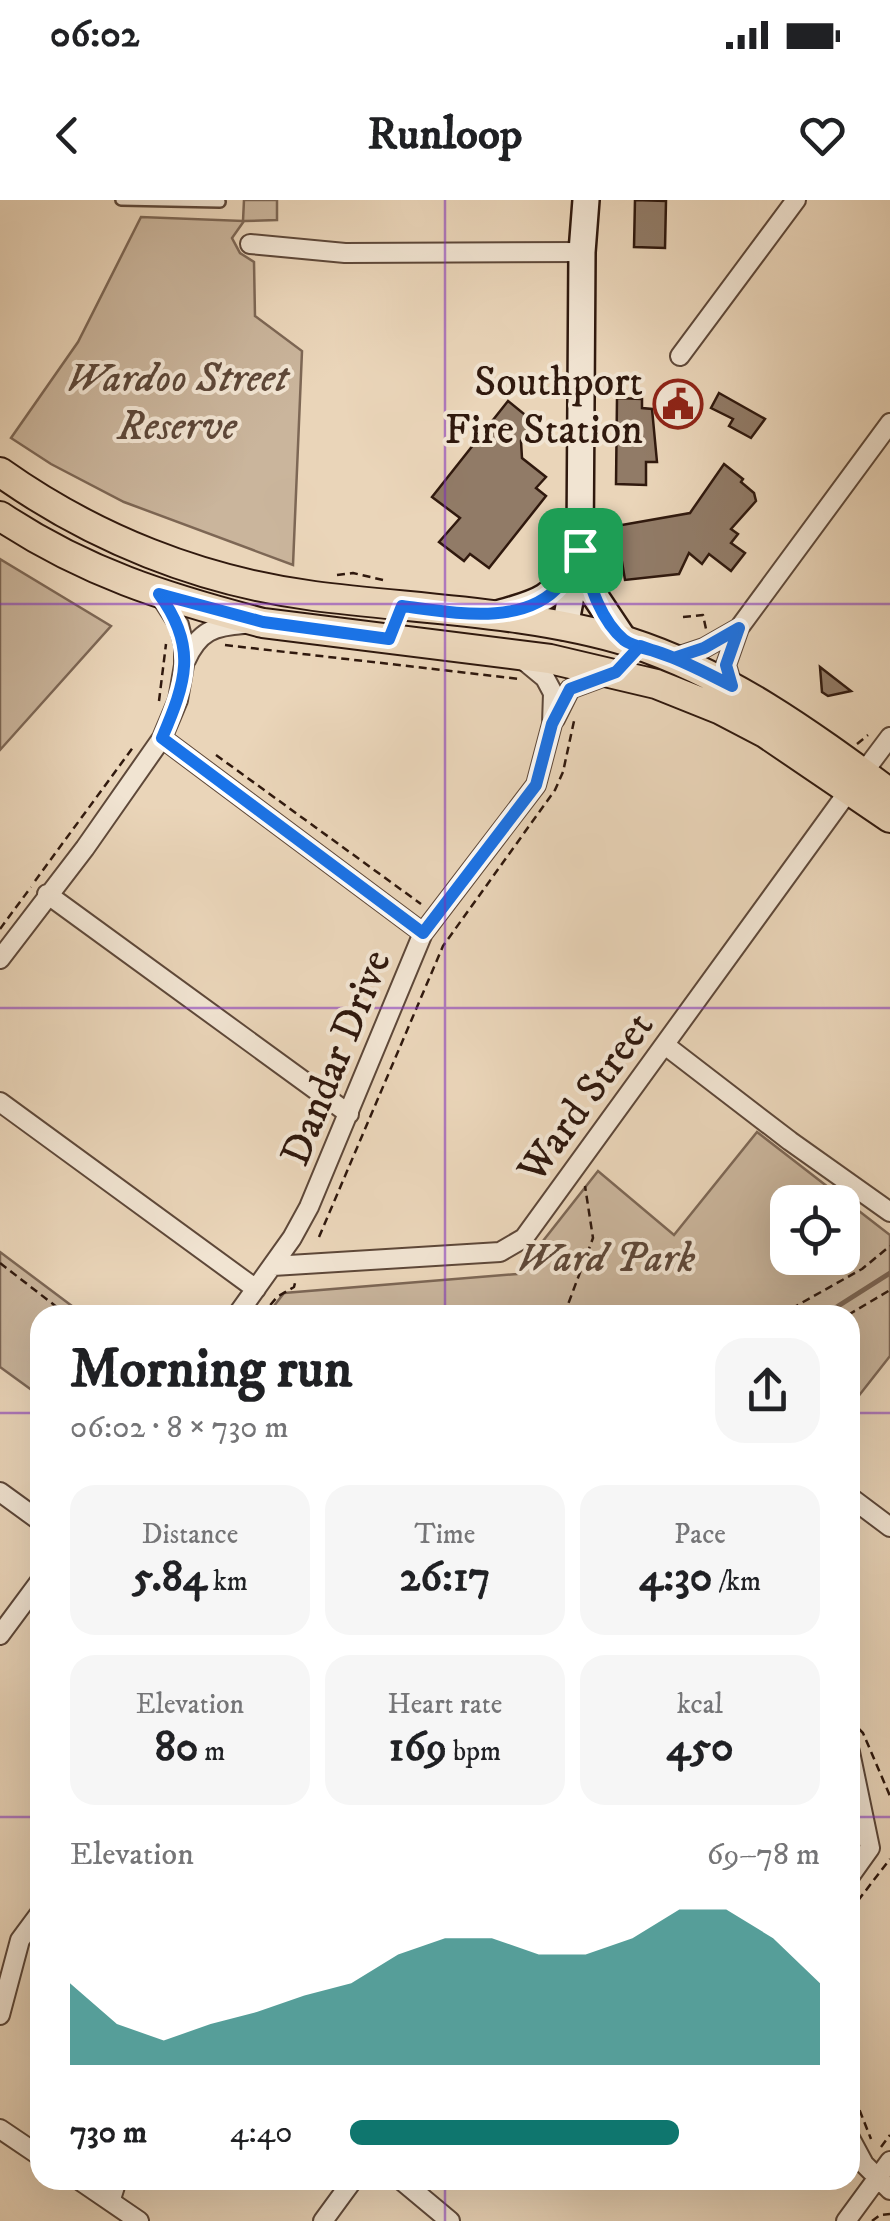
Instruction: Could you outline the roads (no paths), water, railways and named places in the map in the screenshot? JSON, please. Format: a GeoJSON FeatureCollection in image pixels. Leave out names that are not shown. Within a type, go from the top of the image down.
{"type":"FeatureCollection","features":[{"type":"Feature","properties":{"kind":"main road"},"geometry":{"type":"LineString","coordinates":[[0,472],[80,522],[168,561],[219,578],[309,596],[565,627],[674,658],[804,728],[890,818]]}},
{"type":"Feature","properties":{"kind":"main road"},"geometry":{"type":"LineString","coordinates":[[0,516],[71,560],[159,594],[263,622],[514,654],[609,671],[675,690],[857,781],[890,793]]}},
{"type":"Feature","properties":{"kind":"main road"},"geometry":{"type":"LineString","coordinates":[[565,627],[571,646],[609,671]]}},
{"type":"Feature","properties":{"kind":"street"},"geometry":{"type":"LineString","coordinates":[[565,627],[580,550],[582,252],[586,200]]}},
{"type":"Feature","properties":{"kind":"street"},"geometry":{"type":"LineString","coordinates":[[680,356],[796,200]]}},
{"type":"Feature","properties":{"kind":"street"},"geometry":{"type":"LineString","coordinates":[[250,244],[345,253],[582,252]]}},
{"type":"Feature","properties":{"kind":"street"},"geometry":{"type":"LineString","coordinates":[[732,686],[726,665],[739,628],[890,423]]}},
{"type":"Feature","properties":{"kind":"street"},"geometry":{"type":"LineString","coordinates":[[488,616],[537,602],[560,585],[580,550]]}},
{"type":"Feature","properties":{"kind":"street"},"geometry":{"type":"LineString","coordinates":[[580,550],[593,594],[633,644]]}},
{"type":"Feature","properties":{"kind":"street"},"geometry":{"type":"LineString","coordinates":[[0,959],[162,738],[178,700],[184,664],[181,629],[159,594]]}},
{"type":"Feature","properties":{"kind":"street"},"geometry":{"type":"LineString","coordinates":[[184,664],[192,646],[206,631],[263,622]]}},
{"type":"Feature","properties":{"kind":"street"},"geometry":{"type":"LineString","coordinates":[[674,658],[704,648],[739,628]]}},
{"type":"Feature","properties":{"kind":"street","name":"Dandar Drive"},"geometry":{"type":"LineString","coordinates":[[514,654],[534,666],[551,686],[552,724]]}},
{"type":"Feature","properties":{"kind":"street","name":"Dandar Drive"},"geometry":{"type":"LineString","coordinates":[[244,1305],[310,1207],[423,933],[536,785],[552,724],[570,689],[609,671]]}},
{"type":"Feature","properties":{"kind":"street","name":"Ward Street"},"geometry":{"type":"LineString","coordinates":[[273,1266],[500,1252],[524,1238],[890,737]]}},
{"type":"Feature","properties":{"kind":"street"},"geometry":{"type":"LineString","coordinates":[[162,738],[423,933]]}},
{"type":"Feature","properties":{"kind":"street"},"geometry":{"type":"LineString","coordinates":[[47,894],[349,1114]]}},
{"type":"Feature","properties":{"kind":"street"},"geometry":{"type":"LineString","coordinates":[[665,1045],[890,1212]]}},
{"type":"Feature","properties":{"kind":"street"},"geometry":{"type":"LineString","coordinates":[[0,1102],[256,1288]]}},
{"type":"Feature","properties":{"kind":"street"},"geometry":{"type":"LineString","coordinates":[[0,1492],[30,1514]]}},
{"type":"Feature","properties":{"kind":"street"},"geometry":{"type":"LineString","coordinates":[[860,1504],[890,1526]]}},
{"type":"Feature","properties":{"kind":"street"},"geometry":{"type":"LineString","coordinates":[[0,1634],[30,1594]]}},
{"type":"Feature","properties":{"kind":"street"},"geometry":{"type":"LineString","coordinates":[[860,1800],[870,1848],[860,1862]]}},
{"type":"Feature","properties":{"kind":"street"},"geometry":{"type":"LineString","coordinates":[[0,2015],[20,1940],[30,1926]]}},
{"type":"Feature","properties":{"kind":"street"},"geometry":{"type":"LineString","coordinates":[[0,2129],[30,2149]]}},
{"type":"Feature","properties":{"kind":"street"},"geometry":{"type":"LineString","coordinates":[[860,2152],[883,2184]]}},
{"type":"Feature","properties":{"kind":"street"},"geometry":{"type":"LineString","coordinates":[[846,2221],[883,2184],[885,2154]]}},
{"type":"Feature","properties":{"kind":"street"},"geometry":{"type":"LineString","coordinates":[[96,2190],[138,2221]]}},
{"type":"Feature","properties":{"kind":"street"},"geometry":{"type":"LineString","coordinates":[[111,2199],[114,2190]]}},
{"type":"Feature","properties":{"kind":"street"},"geometry":{"type":"LineString","coordinates":[[323,2221],[345,2190]]}},
{"type":"Feature","properties":{"kind":"street"},"geometry":{"type":"LineString","coordinates":[[413,2190],[450,2221]]}},
{"type":"Feature","properties":{"kind":"lane"},"geometry":{"type":"LineString","coordinates":[[122,200],[220,202]]}},
{"type":"Feature","properties":{"kind":"lane"},"geometry":{"type":"LineString","coordinates":[[389,639],[402,606]]}},
{"type":"Feature","properties":{"kind":"lane"},"geometry":{"type":"LineString","coordinates":[[609,671],[633,644]]}},
{"type":"Feature","properties":{"kind":"waterway"},"geometry":{"type":"LineString","coordinates":[[840,1305],[890,1273]]}},
{"type":"Feature","properties":{"kind":"place","name":"Southport Fire Station"},"geometry":{"type":"Point","coordinates":[678,404]}},
{"type":"Feature","properties":{"kind":"park label","name":"Wardoo Street Reserve"},"geometry":{"type":"Point","coordinates":[177,400]}},
{"type":"Feature","properties":{"kind":"park label","name":"Ward Park"},"geometry":{"type":"Point","coordinates":[606,1256]}}]}
